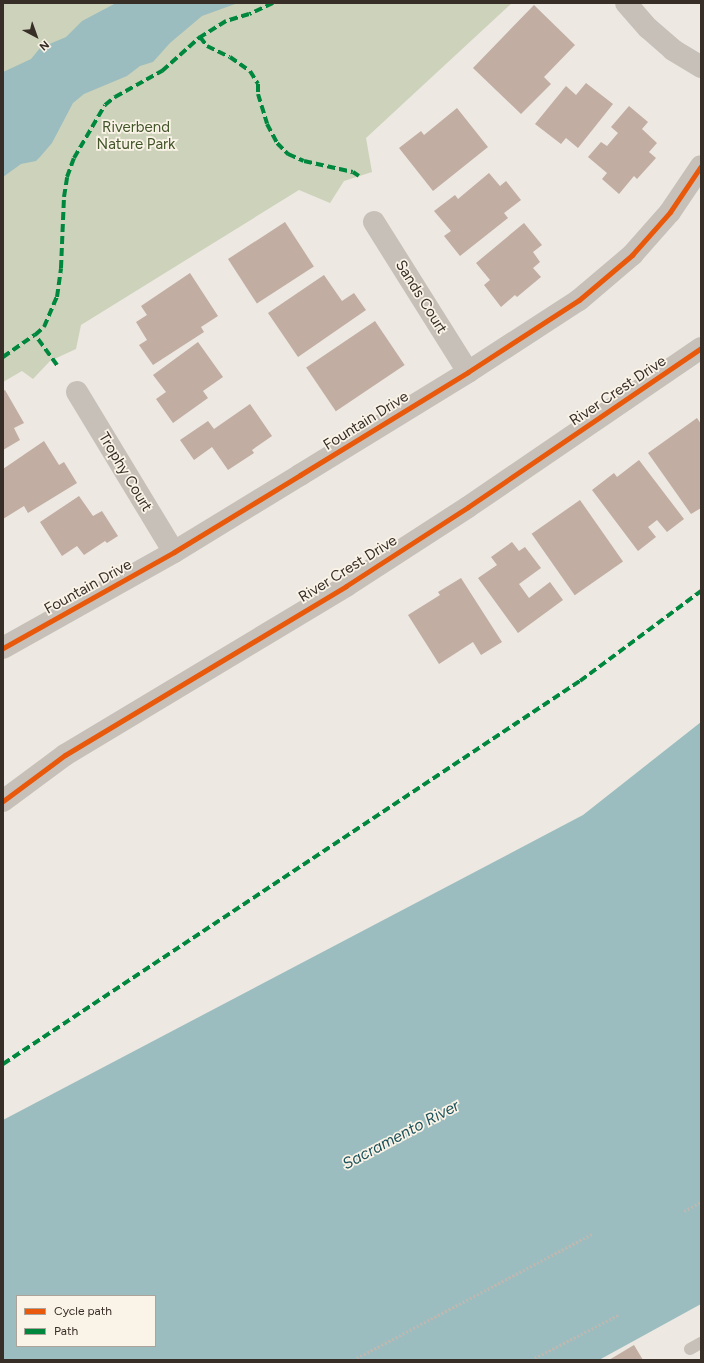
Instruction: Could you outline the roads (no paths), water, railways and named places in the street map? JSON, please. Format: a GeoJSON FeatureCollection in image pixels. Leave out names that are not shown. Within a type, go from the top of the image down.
{"type":"FeatureCollection","features":[{"type":"Feature","properties":{"kind":"street"},"geometry":{"type":"LineString","coordinates":[[626,3],[648,28],[673,50],[701,67]]}},
{"type":"Feature","properties":{"kind":"street","name":"Fountain Drive"},"geometry":{"type":"LineString","coordinates":[[3,648],[174,552],[468,372],[579,300],[632,256],[670,212],[701,166]]}},
{"type":"Feature","properties":{"kind":"street","name":"Sands Court"},"geometry":{"type":"LineString","coordinates":[[374,222],[468,372]]}},
{"type":"Feature","properties":{"kind":"street","name":"River Crest Drive"},"geometry":{"type":"LineString","coordinates":[[3,801],[65,755],[346,586],[468,507],[701,348]]}},
{"type":"Feature","properties":{"kind":"street","name":"Trophy Court"},"geometry":{"type":"LineString","coordinates":[[77,392],[174,552]]}},
{"type":"Feature","properties":{"kind":"lane"},"geometry":{"type":"LineString","coordinates":[[690,1349],[701,1343]]}},
{"type":"Feature","properties":{"kind":"water"},"geometry":{"type":"Polygon","coordinates":[[[116,3],[238,3],[202,16],[170,43],[153,62],[140,66],[127,76],[84,94],[73,103],[52,143],[40,157],[36,161],[21,164],[3,177],[3,72],[31,59],[40,48],[66,37],[82,21],[116,3]]]}},
{"type":"Feature","properties":{"kind":"water","name":"Sacramento River"},"geometry":{"type":"Polygon","coordinates":[[[701,722],[701,1304],[599,1360],[3,1360],[3,1120],[583,815],[701,722]]]}},
{"type":"Feature","properties":{"kind":"park label","name":"Riverbend Nature Park"},"geometry":{"type":"Point","coordinates":[136,136]}}]}
